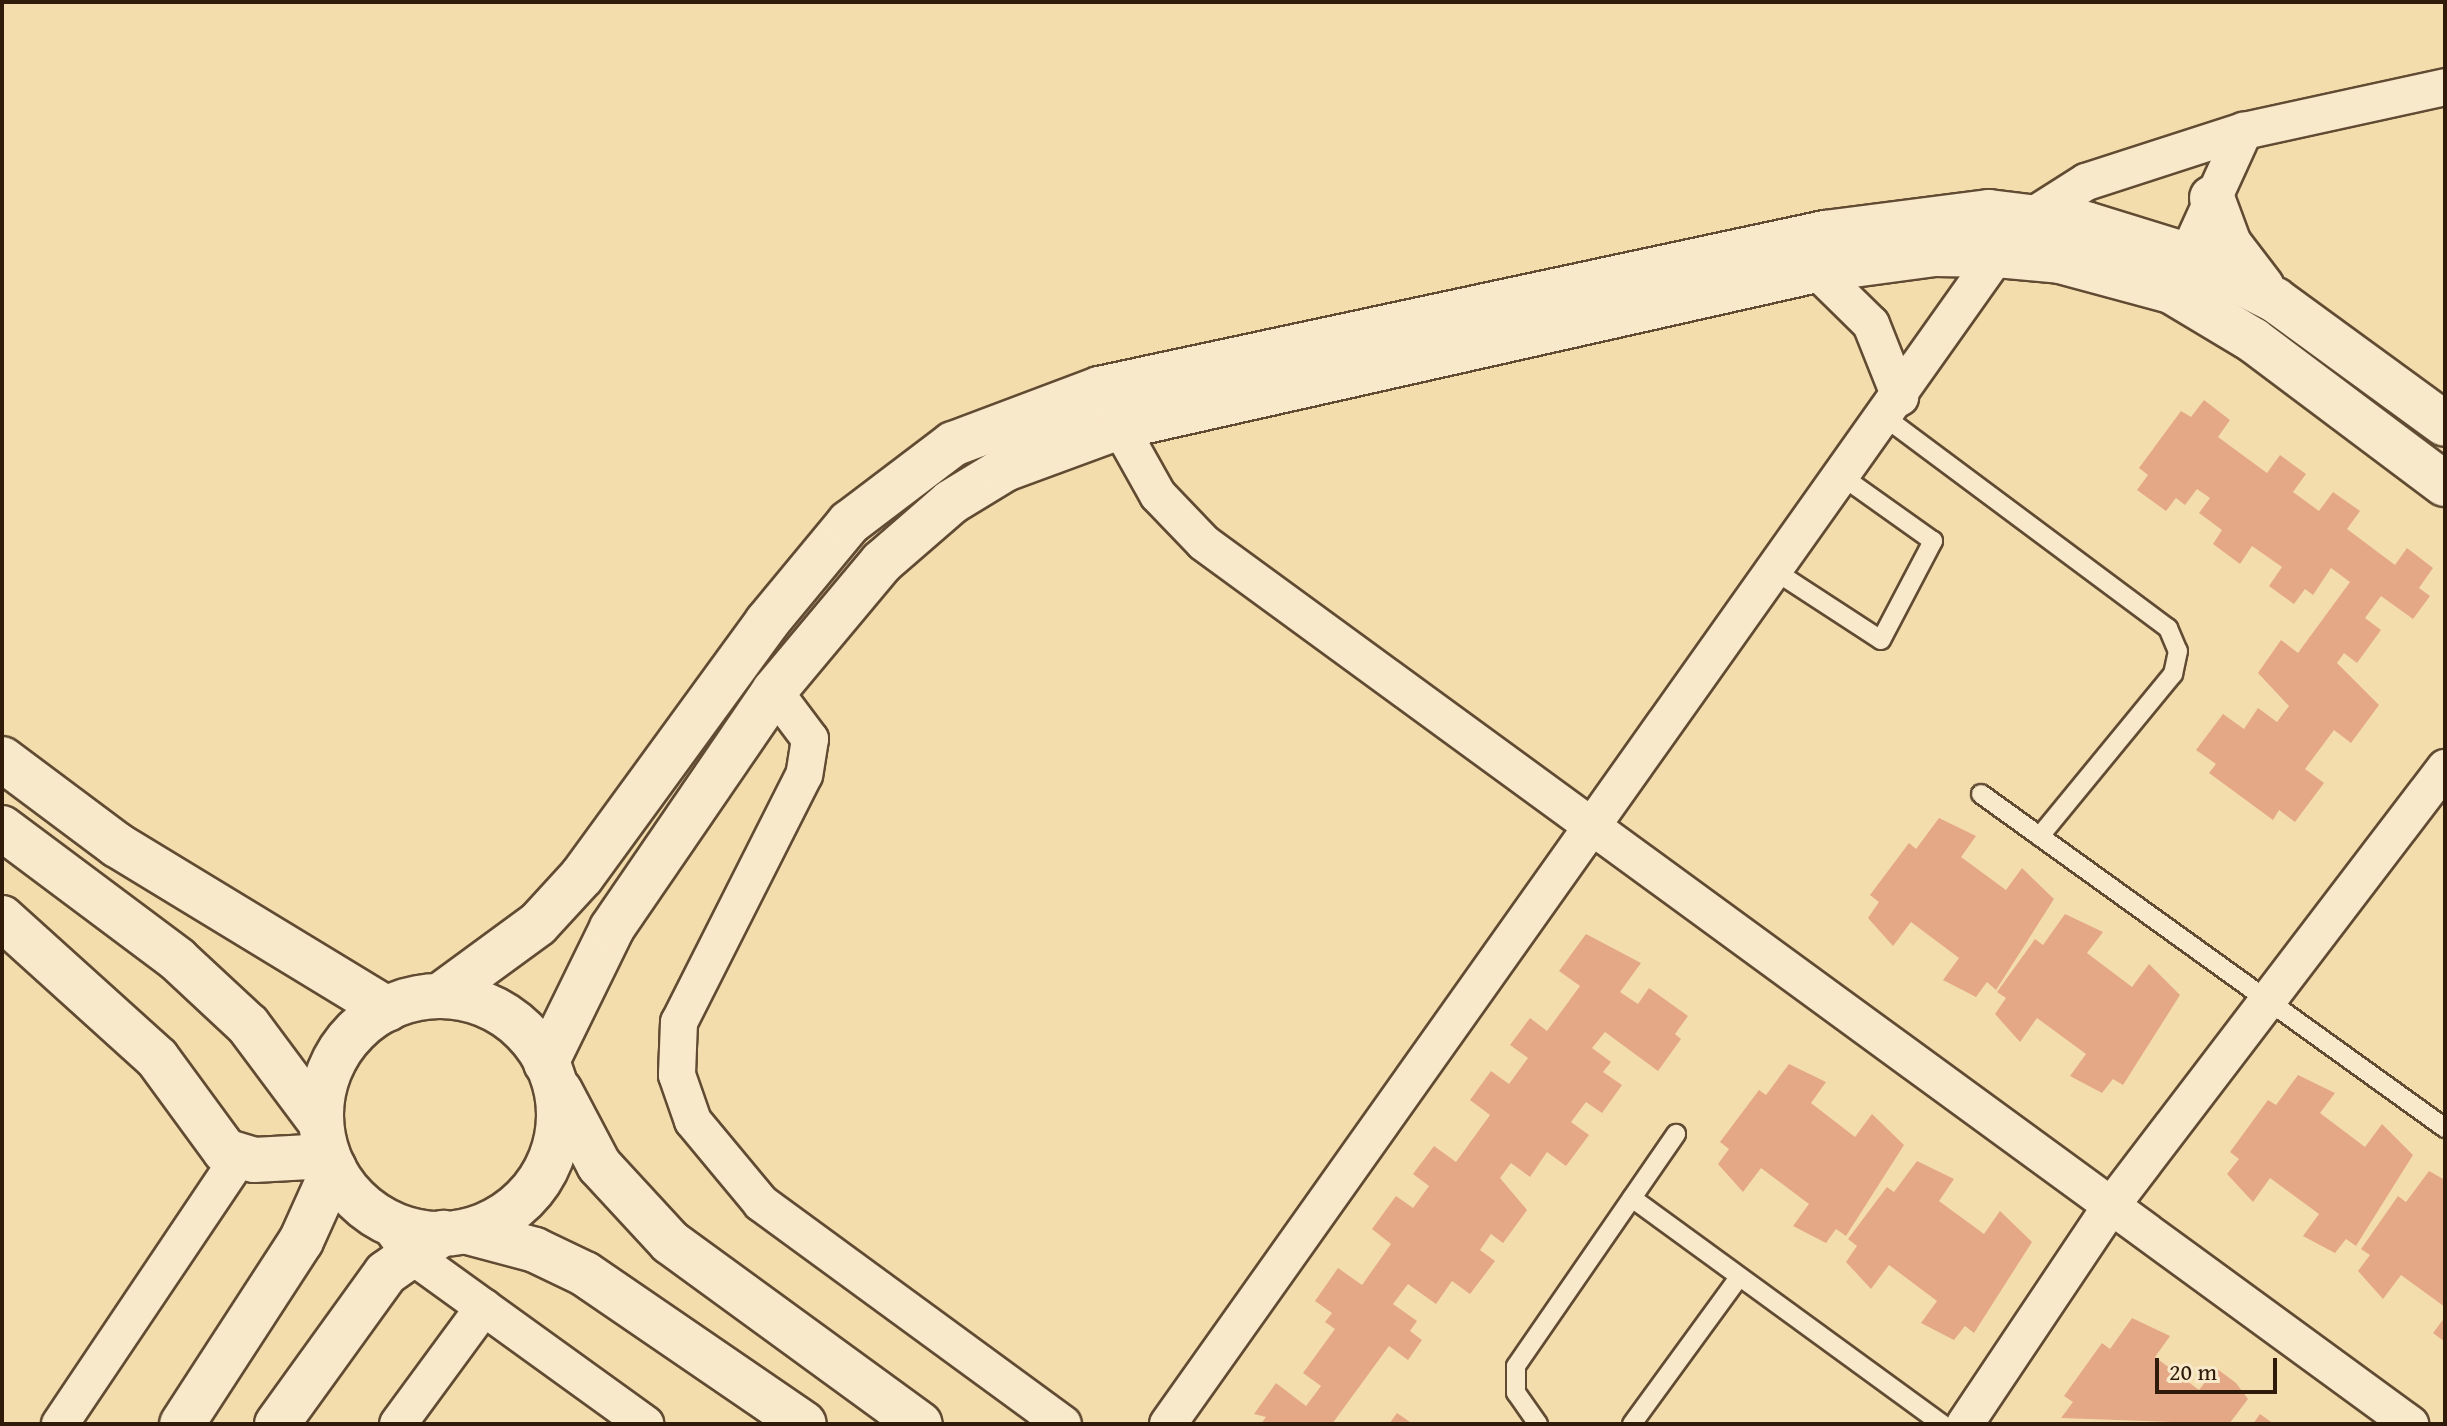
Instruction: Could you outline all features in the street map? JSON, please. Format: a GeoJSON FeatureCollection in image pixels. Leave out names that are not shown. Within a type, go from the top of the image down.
{"type":"FeatureCollection","features":[{"type":"Feature","properties":{"kind":"street"},"geometry":{"type":"LineString","coordinates":[[1168,1424],[1893,408],[1997,255],[2034,215],[2086,182],[2244,131],[2445,87]]}},
{"type":"Feature","properties":{"kind":"street"},"geometry":{"type":"LineString","coordinates":[[2179,273],[2244,131]]}},
{"type":"Feature","properties":{"kind":"street"},"geometry":{"type":"LineString","coordinates":[[2212,198],[2229,244],[2275,300],[2445,424]]}},
{"type":"Feature","properties":{"kind":"street"},"geometry":{"type":"LineString","coordinates":[[182,1424],[301,1241],[328,1149],[325,1081],[343,1044],[387,1009],[441,995],[538,924],[582,876],[767,622],[849,523],[953,444],[1099,389],[1825,233],[1936,214],[2034,215],[2179,273],[2275,300]]}},
{"type":"Feature","properties":{"kind":"street"},"geometry":{"type":"LineString","coordinates":[[277,1424],[386,1273],[427,1236],[506,1216],[536,1188],[554,1154],[560,1117],[550,1071],[612,928],[774,691],[882,562],[951,502],[1005,469],[1119,427],[1816,270],[1935,254],[1997,255],[2179,273],[2253,340],[2445,484]]}},
{"type":"Feature","properties":{"kind":"street"},"geometry":{"type":"LineString","coordinates":[[1816,270],[1871,324],[1893,408]]}},
{"type":"Feature","properties":{"kind":"street"},"geometry":{"type":"LineString","coordinates":[[1099,389],[1158,495],[1204,543],[2410,1424]]}},
{"type":"Feature","properties":{"kind":"street"},"geometry":{"type":"LineString","coordinates":[[774,691],[810,739],[804,775],[679,1022],[677,1075],[693,1121],[761,1203],[1063,1424]]}},
{"type":"Feature","properties":{"kind":"street"},"geometry":{"type":"LineString","coordinates":[[2,759],[117,845],[387,1009]]}},
{"type":"Feature","properties":{"kind":"street"},"geometry":{"type":"LineString","coordinates":[[1965,1424],[2111,1206],[2445,768]]}},
{"type":"Feature","properties":{"kind":"street"},"geometry":{"type":"LineString","coordinates":[[2,828],[177,959],[248,1025],[328,1149],[354,1198],[427,1236],[535,1250],[585,1274],[804,1424]]}},
{"type":"Feature","properties":{"kind":"street"},"geometry":{"type":"LineString","coordinates":[[2,918],[157,1058],[212,1139],[239,1158],[328,1149]]}},
{"type":"Feature","properties":{"kind":"street"},"geometry":{"type":"LineString","coordinates":[[441,995],[478,1001],[511,1019],[550,1071],[599,1165],[670,1242],[920,1424]]}},
{"type":"Feature","properties":{"kind":"street"},"geometry":{"type":"LineString","coordinates":[[60,1424],[239,1158]]}},
{"type":"Feature","properties":{"kind":"street"},"geometry":{"type":"LineString","coordinates":[[427,1236],[484,1307],[645,1424]]}},
{"type":"Feature","properties":{"kind":"street"},"geometry":{"type":"LineString","coordinates":[[398,1424],[484,1307]]}},
{"type":"Feature","properties":{"kind":"lane"},"geometry":{"type":"LineString","coordinates":[[1893,408],[2168,628],[2178,651],[2173,674],[2040,836]]}},
{"type":"Feature","properties":{"kind":"lane"},"geometry":{"type":"LineString","coordinates":[[1775,571],[1881,640],[1933,541],[1843,477]]}},
{"type":"Feature","properties":{"kind":"lane"},"geometry":{"type":"LineString","coordinates":[[1981,794],[2445,1128]]}},
{"type":"Feature","properties":{"kind":"lane"},"geometry":{"type":"LineString","coordinates":[[1538,1424],[1516,1393],[1516,1366],[1676,1134]]}},
{"type":"Feature","properties":{"kind":"lane"},"geometry":{"type":"LineString","coordinates":[[1632,1198],[1942,1424]]}},
{"type":"Feature","properties":{"kind":"lane"},"geometry":{"type":"LineString","coordinates":[[1632,1424],[1739,1277]]}},
{"type":"Feature","properties":{"kind":"building"},"geometry":{"type":"Polygon","coordinates":[[[2204,400],[2230,420],[2218,437],[2267,473],[2280,455],[2306,474],[2293,492],[2319,511],[2333,492],[2360,511],[2347,529],[2395,565],[2407,548],[2433,568],[2419,588],[2430,596],[2413,619],[2381,596],[2365,618],[2381,630],[2357,663],[2344,653],[2337,663],[2379,705],[2351,743],[2334,730],[2305,769],[2324,783],[2295,822],[2279,810],[2273,820],[2209,773],[2216,764],[2196,750],[2223,714],[2244,729],[2258,708],[2277,722],[2289,706],[2258,673],[2281,640],[2298,653],[2350,582],[2331,568],[2313,595],[2305,589],[2294,604],[2269,586],[2282,567],[2252,546],[2240,564],[2213,544],[2222,530],[2199,513],[2210,498],[2197,489],[2185,505],[2176,498],[2166,511],[2137,490],[2148,475],[2139,468],[2181,411],[2191,417],[2204,400]]]}},
{"type":"Feature","properties":{"kind":"building"},"geometry":{"type":"Polygon","coordinates":[[[1939,818],[1976,836],[1961,857],[2006,890],[2022,868],[2054,899],[1996,990],[1987,982],[1976,997],[1943,980],[1959,958],[1911,922],[1893,946],[1868,918],[1879,902],[1870,895],[1909,843],[1916,849],[1939,818]]]}},
{"type":"Feature","properties":{"kind":"building"},"geometry":{"type":"Polygon","coordinates":[[[2065,914],[2103,932],[2087,953],[2132,987],[2149,964],[2180,995],[2123,1085],[2113,1079],[2102,1093],[2070,1076],[2086,1054],[2037,1018],[2020,1042],[1995,1014],[2006,998],[1997,992],[2035,939],[2043,945],[2065,914]]]}},
{"type":"Feature","properties":{"kind":"building"},"geometry":{"type":"Polygon","coordinates":[[[1586,934],[1641,963],[1620,992],[1638,1004],[1649,988],[1688,1016],[1675,1034],[1681,1039],[1658,1071],[1605,1032],[1592,1048],[1611,1062],[1603,1072],[1622,1085],[1602,1113],[1586,1102],[1571,1122],[1589,1135],[1566,1166],[1547,1152],[1530,1177],[1511,1163],[1500,1178],[1527,1210],[1503,1243],[1491,1234],[1480,1250],[1495,1261],[1470,1294],[1452,1281],[1436,1304],[1408,1284],[1393,1304],[1417,1321],[1410,1331],[1422,1340],[1408,1360],[1389,1346],[1332,1424],[1261,1424],[1266,1417],[1254,1414],[1276,1383],[1306,1406],[1321,1386],[1303,1373],[1335,1329],[1325,1322],[1332,1313],[1315,1301],[1338,1268],[1362,1285],[1391,1244],[1372,1229],[1396,1196],[1413,1208],[1429,1186],[1413,1174],[1434,1146],[1456,1162],[1490,1115],[1470,1100],[1491,1071],[1509,1084],[1528,1058],[1510,1045],[1530,1018],[1547,1031],[1580,986],[1559,971],[1586,934]]]}},
{"type":"Feature","properties":{"kind":"building"},"geometry":{"type":"Polygon","coordinates":[[[1789,1064],[1826,1082],[1811,1103],[1855,1137],[1872,1114],[1904,1145],[1846,1236],[1836,1229],[1826,1243],[1793,1226],[1809,1204],[1761,1168],[1743,1192],[1718,1164],[1729,1149],[1720,1142],[1759,1090],[1766,1095],[1789,1064]]]}},
{"type":"Feature","properties":{"kind":"building"},"geometry":{"type":"Polygon","coordinates":[[[2298,1075],[2335,1093],[2320,1113],[2365,1147],[2382,1124],[2413,1155],[2356,1246],[2346,1239],[2335,1253],[2303,1236],[2319,1214],[2270,1178],[2253,1202],[2227,1174],[2239,1159],[2230,1152],[2268,1100],[2276,1105],[2298,1075]]]}},
{"type":"Feature","properties":{"kind":"building"},"geometry":{"type":"Polygon","coordinates":[[[1917,1161],[1954,1179],[1939,1201],[1984,1234],[2000,1211],[2032,1242],[1974,1333],[1965,1326],[1954,1340],[1921,1323],[1937,1301],[1889,1265],[1871,1289],[1846,1262],[1857,1246],[1848,1239],[1887,1187],[1894,1192],[1917,1161]]]}},
{"type":"Feature","properties":{"kind":"building"},"geometry":{"type":"Polygon","coordinates":[[[2429,1171],[2445,1180],[2445,1307],[2401,1275],[2383,1299],[2358,1271],[2370,1255],[2361,1249],[2398,1196],[2406,1202],[2429,1171]]]}},
{"type":"Feature","properties":{"kind":"building"},"geometry":{"type":"Polygon","coordinates":[[[2445,1317],[2445,1342],[2433,1333],[2445,1317]]]}},
{"type":"Feature","properties":{"kind":"building"},"geometry":{"type":"Polygon","coordinates":[[[2132,1318],[2170,1336],[2155,1357],[2199,1390],[2216,1368],[2236,1383],[2248,1399],[2229,1424],[2061,1418],[2073,1402],[2064,1396],[2102,1343],[2110,1349],[2132,1318]]]}},
{"type":"Feature","properties":{"kind":"building"},"geometry":{"type":"Polygon","coordinates":[[[1397,1413],[1413,1424],[1389,1424],[1397,1413]]]}},
{"type":"Feature","properties":{"kind":"building"},"geometry":{"type":"Polygon","coordinates":[[[2260,1414],[2274,1424],[2253,1424],[2260,1414]]]}}]}
